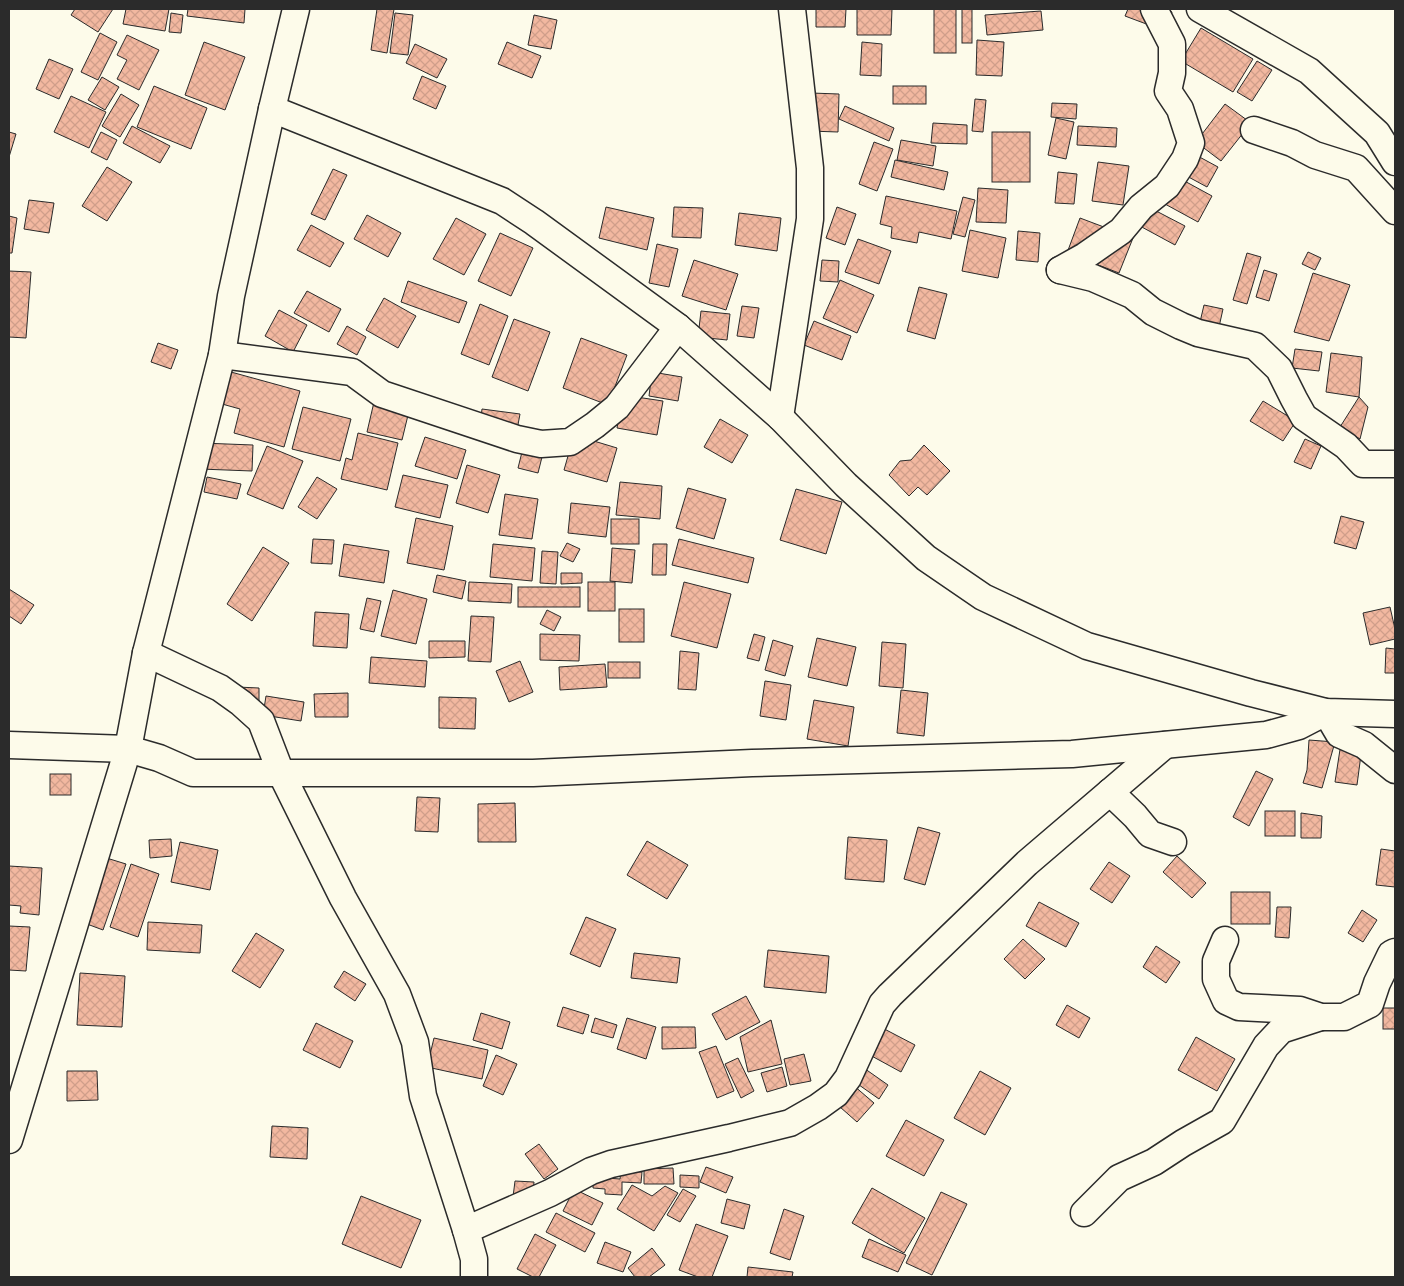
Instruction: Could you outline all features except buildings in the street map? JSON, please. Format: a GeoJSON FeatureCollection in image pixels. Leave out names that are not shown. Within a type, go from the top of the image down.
{"type":"FeatureCollection","features":[{"type":"Feature","properties":{"kind":"street"},"geometry":{"type":"LineString","coordinates":[[9,1140],[128,749],[146,653],[222,355],[231,296],[296,9]]}},
{"type":"Feature","properties":{"kind":"street"},"geometry":{"type":"LineString","coordinates":[[780,417],[810,219],[810,168],[792,9]]}},
{"type":"Feature","properties":{"kind":"street"},"geometry":{"type":"LineString","coordinates":[[1154,9],[1172,44],[1172,73],[1168,91],[1180,109],[1191,143],[1185,158],[1167,186],[1142,207],[1121,232],[1086,256],[1060,270],[1093,278],[1132,295],[1153,312],[1198,333],[1255,346],[1279,369],[1304,417],[1346,446],[1363,464],[1395,464]]}},
{"type":"Feature","properties":{"kind":"street"},"geometry":{"type":"LineString","coordinates":[[1200,9],[1309,71],[1376,133],[1395,162]]}},
{"type":"Feature","properties":{"kind":"street"},"geometry":{"type":"LineString","coordinates":[[272,109],[502,201],[534,222],[678,327],[780,417],[846,485],[926,558],[983,597],[1087,646],[1251,693],[1326,712],[1395,714]]}},
{"type":"Feature","properties":{"kind":"street"},"geometry":{"type":"LineString","coordinates":[[1254,130],[1292,143],[1315,156],[1356,168],[1395,211]]}},
{"type":"Feature","properties":{"kind":"street"},"geometry":{"type":"LineString","coordinates":[[222,355],[352,372],[382,394],[516,439],[541,444],[570,442],[617,408],[678,327]]}},
{"type":"Feature","properties":{"kind":"street"},"geometry":{"type":"LineString","coordinates":[[146,653],[220,688],[261,721],[281,773],[343,898],[403,1006],[415,1042],[423,1096],[474,1259],[474,1277]]}},
{"type":"Feature","properties":{"kind":"street"},"geometry":{"type":"LineString","coordinates":[[9,745],[128,749],[159,758],[193,773],[533,773],[752,762],[1072,754],[1266,735],[1298,726],[1326,712]]}},
{"type":"Feature","properties":{"kind":"street"},"geometry":{"type":"LineString","coordinates":[[1326,712],[1339,734],[1364,745],[1395,770]]}},
{"type":"Feature","properties":{"kind":"street"},"geometry":{"type":"LineString","coordinates":[[466,1230],[550,1193],[591,1171],[612,1164],[790,1123],[818,1107],[836,1094],[848,1078],[882,1004],[890,995],[1027,862],[1165,745]]}},
{"type":"Feature","properties":{"kind":"street"},"geometry":{"type":"LineString","coordinates":[[1110,792],[1135,816],[1150,834],[1174,842]]}},
{"type":"Feature","properties":{"kind":"street"},"geometry":{"type":"LineString","coordinates":[[1225,940],[1216,960],[1216,979],[1226,1001],[1239,1007],[1300,1010],[1320,1017]]}},
{"type":"Feature","properties":{"kind":"street"},"geometry":{"type":"LineString","coordinates":[[1084,1213],[1119,1178],[1154,1162],[1222,1121],[1266,1046],[1281,1030],[1320,1017],[1344,1017],[1370,1004],[1377,983],[1391,954],[1395,952]]}}]}
